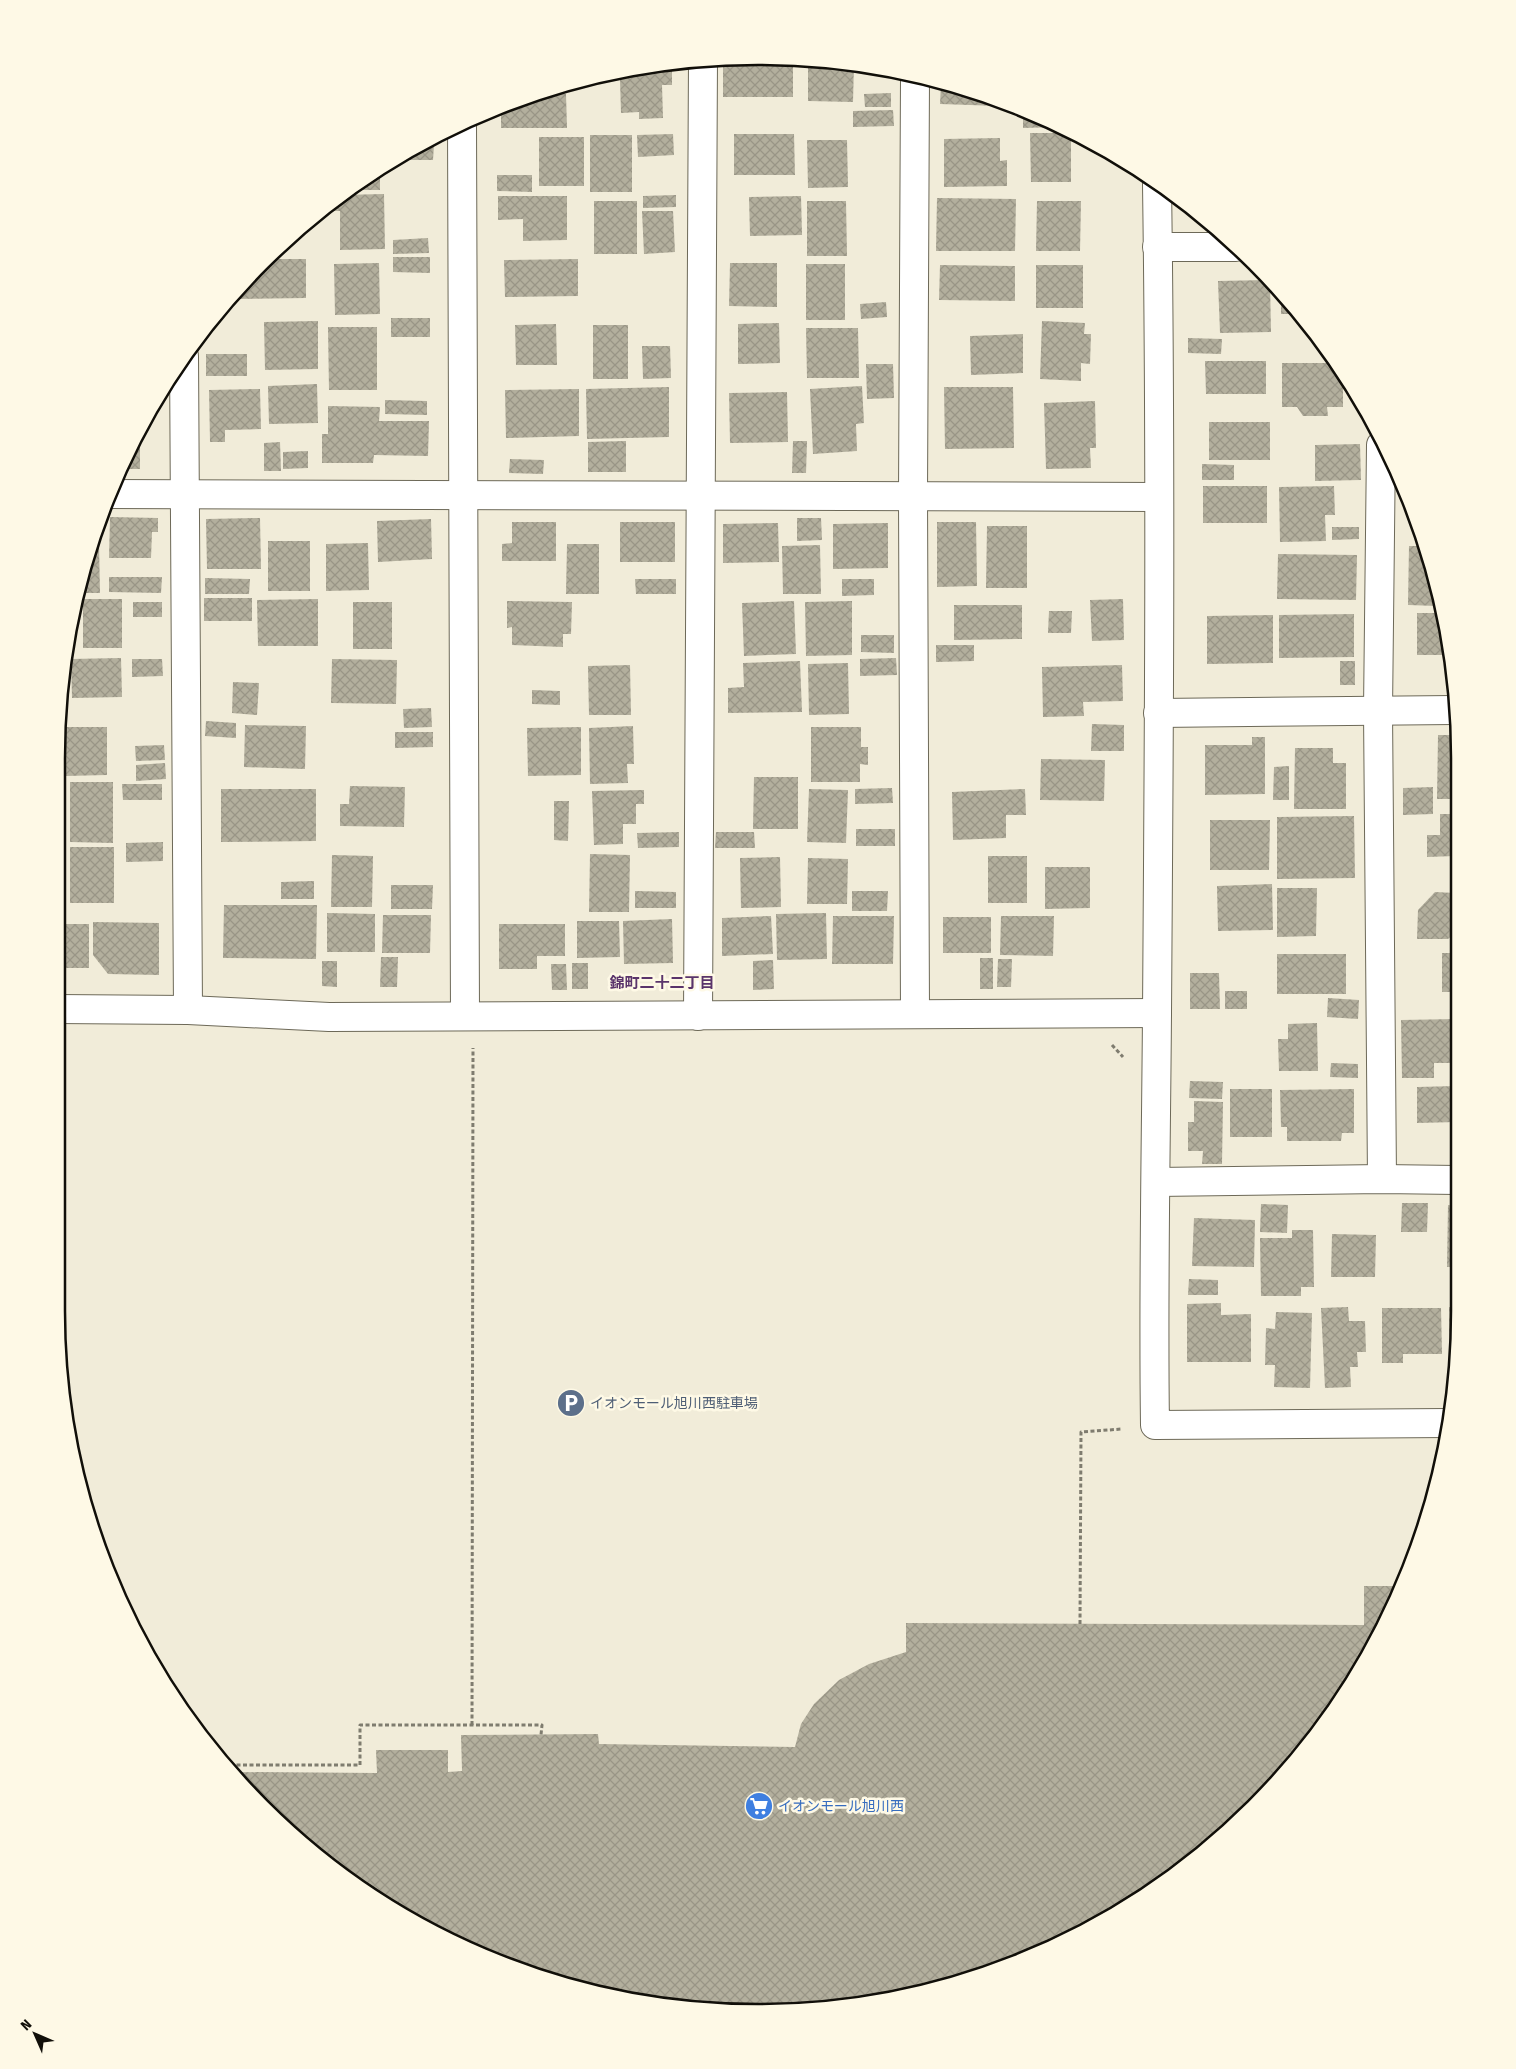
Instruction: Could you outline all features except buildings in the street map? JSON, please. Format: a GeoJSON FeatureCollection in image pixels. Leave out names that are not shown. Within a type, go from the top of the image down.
{"type":"FeatureCollection","features":[{"type":"Feature","properties":{"kind":"street"},"geometry":{"type":"LineString","coordinates":[[698,1016],[703,67]]}},
{"type":"Feature","properties":{"kind":"street"},"geometry":{"type":"LineString","coordinates":[[915,83],[913,496],[915,1012]]}},
{"type":"Feature","properties":{"kind":"street"},"geometry":{"type":"LineString","coordinates":[[462,131],[465,1015]]}},
{"type":"Feature","properties":{"kind":"street"},"geometry":{"type":"LineString","coordinates":[[1156,191],[1159,497],[1156,1182],[1153,1285],[1155,1425],[1442,1423]]}},
{"type":"Feature","properties":{"kind":"street"},"geometry":{"type":"LineString","coordinates":[[1158,247],[1226,247]]}},
{"type":"Feature","properties":{"kind":"street"},"geometry":{"type":"LineString","coordinates":[[184,370],[188,1010]]}},
{"type":"Feature","properties":{"kind":"street"},"geometry":{"type":"LineString","coordinates":[[1381,453],[1378,711],[1382,1179]]}},
{"type":"Feature","properties":{"kind":"street"},"geometry":{"type":"LineString","coordinates":[[118,494],[1159,497]]}},
{"type":"Feature","properties":{"kind":"street"},"geometry":{"type":"LineString","coordinates":[[1158,713],[1450,710]]}},
{"type":"Feature","properties":{"kind":"street"},"geometry":{"type":"LineString","coordinates":[[65,1009],[188,1010],[329,1017],[1157,1012]]}},
{"type":"Feature","properties":{"kind":"street"},"geometry":{"type":"LineString","coordinates":[[1156,1182],[1451,1180]]}},
{"type":"Feature","properties":{"kind":"path"},"geometry":{"type":"LineString","coordinates":[[1106,1040],[1127,1060]]}},
{"type":"Feature","properties":{"kind":"path"},"geometry":{"type":"LineString","coordinates":[[472,1725],[471,1095],[473,1044]]}},
{"type":"Feature","properties":{"kind":"path"},"geometry":{"type":"LineString","coordinates":[[1080,1624],[1081,1432],[1122,1430]]}},
{"type":"Feature","properties":{"kind":"path"},"geometry":{"type":"LineString","coordinates":[[235,1765],[360,1765],[360,1725],[542,1725],[541,1735]]}},
{"type":"Feature","properties":{"kind":"place","name":"イオンモール旭川西駐車場"},"geometry":{"type":"Point","coordinates":[571,1403]}},
{"type":"Feature","properties":{"kind":"place","name":"イオンモール旭川西"},"geometry":{"type":"Point","coordinates":[759,1806]}},
{"type":"Feature","properties":{"kind":"district","name":"錦町二十二丁目"},"geometry":{"type":"Point","coordinates":[662,983]}}]}
